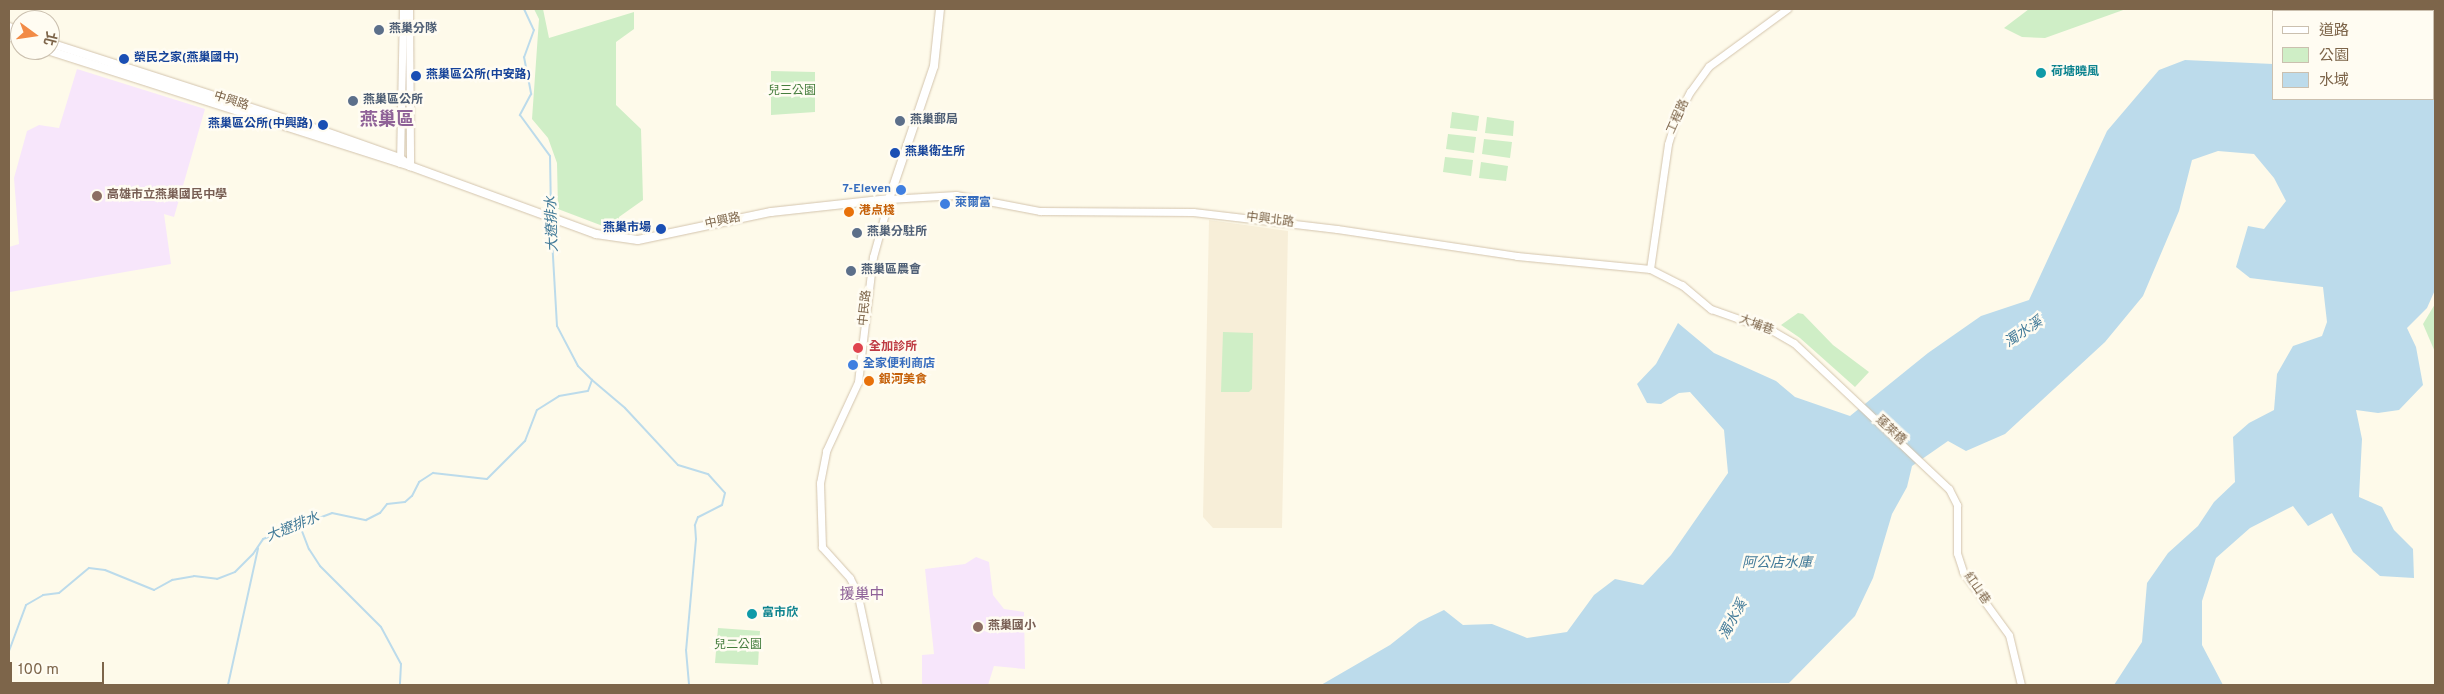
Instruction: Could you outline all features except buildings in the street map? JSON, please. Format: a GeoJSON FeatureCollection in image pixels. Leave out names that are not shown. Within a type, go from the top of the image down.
{"type":"FeatureCollection","features":[{"type":"Feature","properties":{"kind":"main road","name":"中民路"},"geometry":{"type":"LineString","coordinates":[[888,199],[934,66],[940,9]]}},
{"type":"Feature","properties":{"kind":"main road","name":"中興路"},"geometry":{"type":"LineString","coordinates":[[60,46],[400,162],[596,234],[638,240],[771,212],[888,199]]}},
{"type":"Feature","properties":{"kind":"main road","name":"中興路"},"geometry":{"type":"LineString","coordinates":[[60,54],[400,162]]}},
{"type":"Feature","properties":{"kind":"street"},"geometry":{"type":"LineString","coordinates":[[400,162],[402,9]]}},
{"type":"Feature","properties":{"kind":"street"},"geometry":{"type":"LineString","coordinates":[[409,9],[410,166]]}},
{"type":"Feature","properties":{"kind":"street","name":"工程路"},"geometry":{"type":"LineString","coordinates":[[1650,269],[1668,144],[1686,99],[1710,66],[1787,9]]}},
{"type":"Feature","properties":{"kind":"street","name":"中興北路"},"geometry":{"type":"LineString","coordinates":[[888,199],[956,195],[1040,211],[1193,212],[1337,229],[1517,256],[1650,269]]}},
{"type":"Feature","properties":{"kind":"street","name":"中民路"},"geometry":{"type":"LineString","coordinates":[[877,685],[857,592],[850,578],[822,547],[820,483],[826,451],[858,382],[873,257],[888,199]]}},
{"type":"Feature","properties":{"kind":"street","name":"大埔巷"},"geometry":{"type":"LineString","coordinates":[[1650,269],[1682,286],[1712,309],[1773,331],[1794,343],[1853,395]]}},
{"type":"Feature","properties":{"kind":"street","name":"蓬萊橋"},"geometry":{"type":"LineString","coordinates":[[1853,395],[1928,466]]}},
{"type":"Feature","properties":{"kind":"street","name":"紅山巷"},"geometry":{"type":"LineString","coordinates":[[1928,466],[1949,489],[1957,505],[1957,553],[1963,572],[2008,636],[2021,685]]}},
{"type":"Feature","properties":{"kind":"shaded area","name":"高雄市立燕巢國民中學"},"geometry":{"type":"Polygon","coordinates":[[[77,69],[205,109],[174,217],[164,214],[171,264],[10,292],[9,247],[19,244],[14,178],[27,131],[39,125],[59,128],[77,69]]]}},
{"type":"Feature","properties":{"kind":"shaded area"},"geometry":{"type":"Polygon","coordinates":[[[1209,220],[1288,231],[1282,528],[1213,528],[1203,517],[1209,220]]]}},
{"type":"Feature","properties":{"kind":"shaded area","name":"燕巢國小"},"geometry":{"type":"Polygon","coordinates":[[[976,557],[989,562],[993,595],[1004,609],[1024,612],[1025,669],[994,666],[988,685],[922,685],[922,655],[934,654],[925,569],[965,564],[976,557]]]}},
{"type":"Feature","properties":{"kind":"green space"},"geometry":{"type":"Polygon","coordinates":[[[534,9],[543,9],[549,38],[634,12],[634,29],[616,42],[616,105],[641,129],[643,200],[619,217],[616,231],[558,209],[557,163],[548,138],[532,119],[539,19],[534,9]]]}},
{"type":"Feature","properties":{"kind":"green space"},"geometry":{"type":"Polygon","coordinates":[[[2029,9],[2126,9],[2045,38],[2022,37],[2004,28],[2029,9]]]}},
{"type":"Feature","properties":{"kind":"green space","name":"兒三公園"},"geometry":{"type":"Polygon","coordinates":[[[771,71],[815,72],[815,112],[771,115],[771,71]]]}},
{"type":"Feature","properties":{"kind":"green space"},"geometry":{"type":"Polygon","coordinates":[[[1452,112],[1479,116],[1477,131],[1450,128],[1452,112]]]}},
{"type":"Feature","properties":{"kind":"green space"},"geometry":{"type":"Polygon","coordinates":[[[1487,117],[1514,121],[1513,136],[1485,133],[1487,117]]]}},
{"type":"Feature","properties":{"kind":"green space"},"geometry":{"type":"Polygon","coordinates":[[[1448,134],[1476,137],[1474,153],[1446,149],[1448,134]]]}},
{"type":"Feature","properties":{"kind":"green space"},"geometry":{"type":"Polygon","coordinates":[[[1484,139],[1512,142],[1510,158],[1482,154],[1484,139]]]}},
{"type":"Feature","properties":{"kind":"green space"},"geometry":{"type":"Polygon","coordinates":[[[1445,157],[1473,160],[1471,176],[1443,172],[1445,157]]]}},
{"type":"Feature","properties":{"kind":"green space"},"geometry":{"type":"Polygon","coordinates":[[[1481,162],[1508,166],[1506,181],[1479,178],[1481,162]]]}},
{"type":"Feature","properties":{"kind":"green space"},"geometry":{"type":"Polygon","coordinates":[[[2435,304],[2435,352],[2423,324],[2435,304]]]}},
{"type":"Feature","properties":{"kind":"green space"},"geometry":{"type":"Polygon","coordinates":[[[1798,313],[1803,314],[1833,345],[1869,372],[1855,387],[1800,338],[1781,325],[1798,313]]]}},
{"type":"Feature","properties":{"kind":"green space"},"geometry":{"type":"Polygon","coordinates":[[[1223,332],[1253,333],[1252,389],[1249,392],[1221,392],[1223,332]]]}},
{"type":"Feature","properties":{"kind":"green space","name":"兒二公園"},"geometry":{"type":"Polygon","coordinates":[[[718,628],[760,631],[758,665],[715,663],[718,628]]]}},
{"type":"Feature","properties":{"kind":"water","name":"阿公店水庫"},"geometry":{"type":"Polygon","coordinates":[[[2435,9],[2435,290],[2427,308],[2407,328],[2416,347],[2423,385],[2399,410],[2378,413],[2356,410],[2362,439],[2359,497],[2382,507],[2394,530],[2413,549],[2414,578],[2380,576],[2353,552],[2332,513],[2308,526],[2293,506],[2250,528],[2216,558],[2202,601],[2202,645],[2223,685],[2114,685],[2142,642],[2147,583],[2168,553],[2198,526],[2214,502],[2235,482],[2233,437],[2249,423],[2274,410],[2277,374],[2293,346],[2322,336],[2327,322],[2323,287],[2250,278],[2236,267],[2248,226],[2264,229],[2286,201],[2274,178],[2254,154],[2218,151],[2192,160],[2179,211],[2143,296],[2105,342],[2005,434],[1966,451],[1948,441],[1912,466],[1907,487],[1892,514],[1873,578],[1855,616],[1789,683],[1321,685],[1390,645],[1419,622],[1444,610],[1463,625],[1492,624],[1527,638],[1567,632],[1594,595],[1615,579],[1643,585],[1671,555],[1728,473],[1724,430],[1690,392],[1679,393],[1661,404],[1647,403],[1637,384],[1656,364],[1678,323],[1714,353],[1776,381],[1795,397],[1850,416],[1928,353],[1981,316],[2029,300],[2107,131],[2159,70],[2185,60],[2272,64],[2272,100],[2434,100],[2434,10],[2362,10],[2435,9]]]}},
{"type":"Feature","properties":{"kind":"waterway","name":"大遼排水"},"geometry":{"type":"LineString","coordinates":[[524,9],[534,30],[524,57],[531,94],[520,115],[550,156],[551,216]]}},
{"type":"Feature","properties":{"kind":"waterway","name":"大遼排水"},"geometry":{"type":"LineString","coordinates":[[9,651],[26,605],[43,595],[59,593],[89,568],[105,570],[154,590],[172,580],[194,576],[217,579],[235,572],[253,554],[263,539],[332,513],[366,520],[380,513],[387,504],[405,502],[412,496],[419,482],[433,473],[487,479],[525,441],[537,410],[559,396],[588,391],[592,380],[578,366],[557,326],[551,221]]}},
{"type":"Feature","properties":{"kind":"waterway"},"geometry":{"type":"LineString","coordinates":[[592,380],[625,408],[678,465],[708,474],[725,493],[722,505],[698,517],[695,525],[696,539],[686,650],[689,685]]}},
{"type":"Feature","properties":{"kind":"waterway"},"geometry":{"type":"LineString","coordinates":[[300,526],[309,549],[320,566],[381,627],[401,664],[400,685]]}},
{"type":"Feature","properties":{"kind":"waterway"},"geometry":{"type":"LineString","coordinates":[[228,685],[258,548]]}},
{"type":"Feature","properties":{"kind":"place","name":"燕巢分隊"},"geometry":{"type":"Point","coordinates":[379,30]}},
{"type":"Feature","properties":{"kind":"place","name":"榮民之家(燕巢國中)"},"geometry":{"type":"Point","coordinates":[124,59]}},
{"type":"Feature","properties":{"kind":"place","name":"荷塘曉風"},"geometry":{"type":"Point","coordinates":[2041,73]}},
{"type":"Feature","properties":{"kind":"place","name":"燕巢區公所(中安路)"},"geometry":{"type":"Point","coordinates":[416,76]}},
{"type":"Feature","properties":{"kind":"place","name":"燕巢區公所"},"geometry":{"type":"Point","coordinates":[353,101]}},
{"type":"Feature","properties":{"kind":"place","name":"燕巢郵局"},"geometry":{"type":"Point","coordinates":[900,121]}},
{"type":"Feature","properties":{"kind":"place","name":"燕巢區公所(中興路)"},"geometry":{"type":"Point","coordinates":[323,125]}},
{"type":"Feature","properties":{"kind":"place","name":"燕巢衛生所"},"geometry":{"type":"Point","coordinates":[895,153]}},
{"type":"Feature","properties":{"kind":"place","name":"7-Eleven"},"geometry":{"type":"Point","coordinates":[901,190]}},
{"type":"Feature","properties":{"kind":"place","name":"高雄市立燕巢國民中學"},"geometry":{"type":"Point","coordinates":[97,196]}},
{"type":"Feature","properties":{"kind":"place","name":"萊爾富"},"geometry":{"type":"Point","coordinates":[945,204]}},
{"type":"Feature","properties":{"kind":"place","name":"港点棧"},"geometry":{"type":"Point","coordinates":[849,212]}},
{"type":"Feature","properties":{"kind":"place","name":"燕巢市場"},"geometry":{"type":"Point","coordinates":[661,229]}},
{"type":"Feature","properties":{"kind":"place","name":"燕巢分駐所"},"geometry":{"type":"Point","coordinates":[857,233]}},
{"type":"Feature","properties":{"kind":"place","name":"燕巢區農會"},"geometry":{"type":"Point","coordinates":[851,271]}},
{"type":"Feature","properties":{"kind":"place","name":"全加診所"},"geometry":{"type":"Point","coordinates":[858,348]}},
{"type":"Feature","properties":{"kind":"place","name":"全家便利商店"},"geometry":{"type":"Point","coordinates":[853,365]}},
{"type":"Feature","properties":{"kind":"place","name":"銀河美食"},"geometry":{"type":"Point","coordinates":[869,381]}},
{"type":"Feature","properties":{"kind":"place","name":"富市欣"},"geometry":{"type":"Point","coordinates":[752,614]}},
{"type":"Feature","properties":{"kind":"place","name":"燕巢國小"},"geometry":{"type":"Point","coordinates":[978,627]}},
{"type":"Feature","properties":{"kind":"district","name":"燕巢區"},"geometry":{"type":"Point","coordinates":[387,121]}},
{"type":"Feature","properties":{"kind":"district","name":"援巢中"},"geometry":{"type":"Point","coordinates":[862,596]}},
{"type":"Feature","properties":{"kind":"water label","name":"濁水溪"},"geometry":{"type":"Point","coordinates":[2024,333]}},
{"type":"Feature","properties":{"kind":"water label","name":"濁水溪"},"geometry":{"type":"Point","coordinates":[1734,620]}}]}
